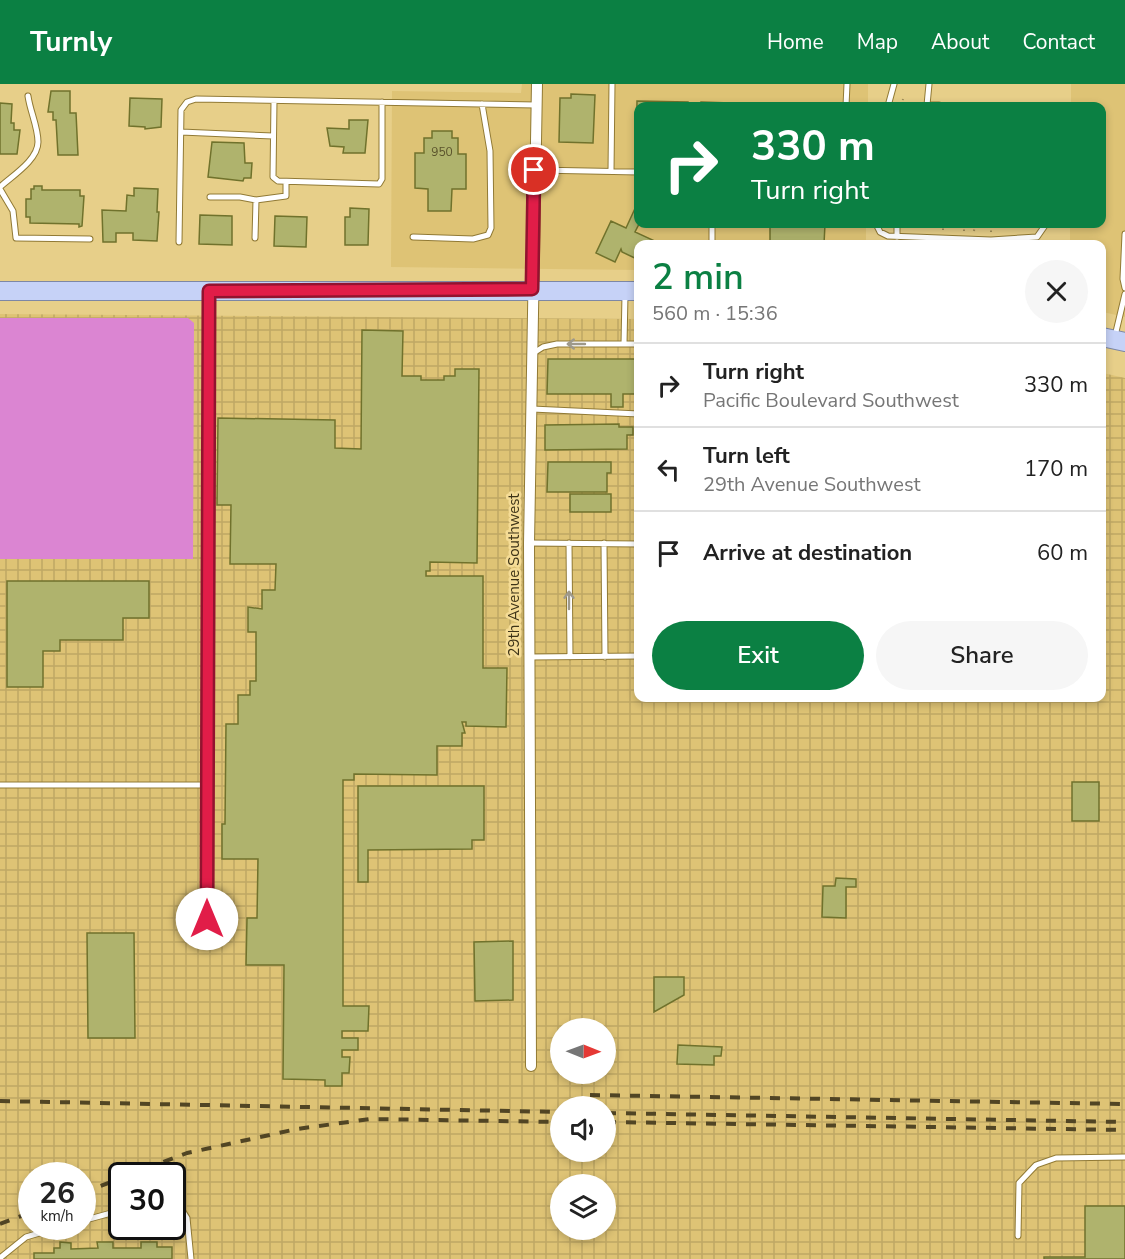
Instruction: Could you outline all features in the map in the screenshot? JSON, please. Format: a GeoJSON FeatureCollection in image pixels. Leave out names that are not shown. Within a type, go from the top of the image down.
{"type":"FeatureCollection","features":[{"type":"Feature","properties":{"kind":"main road"},"geometry":{"type":"LineString","coordinates":[[0,291],[532,289],[632,291]]}},
{"type":"Feature","properties":{"kind":"street","name":"29th Avenue Southwest"},"geometry":{"type":"LineString","coordinates":[[531,1066],[529,543],[537,84]]}},
{"type":"Feature","properties":{"kind":"street"},"geometry":{"type":"LineString","coordinates":[[207,919],[209,291]]}},
{"type":"Feature","properties":{"kind":"lane"},"geometry":{"type":"LineString","coordinates":[[611,171],[612,84]]}},
{"type":"Feature","properties":{"kind":"lane"},"geometry":{"type":"LineString","coordinates":[[846,102],[847,84]]}},
{"type":"Feature","properties":{"kind":"lane"},"geometry":{"type":"LineString","coordinates":[[889,102],[894,84]]}},
{"type":"Feature","properties":{"kind":"lane"},"geometry":{"type":"LineString","coordinates":[[927,102],[929,84]]}},
{"type":"Feature","properties":{"kind":"lane"},"geometry":{"type":"LineString","coordinates":[[28,96],[38,149],[33,157],[0,188],[14,211],[16,238],[90,239]]}},
{"type":"Feature","properties":{"kind":"lane"},"geometry":{"type":"LineString","coordinates":[[179,242],[181,110],[188,102],[196,99],[536,105]]}},
{"type":"Feature","properties":{"kind":"lane"},"geometry":{"type":"LineString","coordinates":[[274,101],[273,177],[278,181],[379,184],[382,179],[382,102]]}},
{"type":"Feature","properties":{"kind":"lane"},"geometry":{"type":"LineString","coordinates":[[413,237],[473,239],[488,235],[491,228],[490,151],[484,127],[482,104]]}},
{"type":"Feature","properties":{"kind":"lane"},"geometry":{"type":"LineString","coordinates":[[181,132],[273,136]]}},
{"type":"Feature","properties":{"kind":"lane"},"geometry":{"type":"LineString","coordinates":[[534,170],[634,172]]}},
{"type":"Feature","properties":{"kind":"lane"},"geometry":{"type":"LineString","coordinates":[[210,196],[256,200],[286,196],[286,182]]}},
{"type":"Feature","properties":{"kind":"lane"},"geometry":{"type":"LineString","coordinates":[[255,238],[256,200]]}},
{"type":"Feature","properties":{"kind":"lane"},"geometry":{"type":"LineString","coordinates":[[878,228],[880,232],[897,237],[1006,240],[1037,237],[1043,228]]}},
{"type":"Feature","properties":{"kind":"lane"},"geometry":{"type":"LineString","coordinates":[[897,228],[897,237]]}},
{"type":"Feature","properties":{"kind":"lane"},"geometry":{"type":"LineString","coordinates":[[1125,234],[1123,279],[1125,288]]}},
{"type":"Feature","properties":{"kind":"lane"},"geometry":{"type":"LineString","coordinates":[[624,344],[632,291]]}},
{"type":"Feature","properties":{"kind":"lane"},"geometry":{"type":"LineString","coordinates":[[1114,340],[1125,294]]}},
{"type":"Feature","properties":{"kind":"lane"},"geometry":{"type":"LineString","coordinates":[[531,355],[543,347],[557,344],[634,344]]}},
{"type":"Feature","properties":{"kind":"lane"},"geometry":{"type":"LineString","coordinates":[[530,409],[634,414]]}},
{"type":"Feature","properties":{"kind":"lane"},"geometry":{"type":"LineString","coordinates":[[529,543],[634,544]]}},
{"type":"Feature","properties":{"kind":"lane"},"geometry":{"type":"LineString","coordinates":[[569,543],[570,657]]}},
{"type":"Feature","properties":{"kind":"lane"},"geometry":{"type":"LineString","coordinates":[[604,543],[605,657]]}},
{"type":"Feature","properties":{"kind":"lane"},"geometry":{"type":"LineString","coordinates":[[529,657],[634,656]]}},
{"type":"Feature","properties":{"kind":"lane"},"geometry":{"type":"LineString","coordinates":[[0,785],[207,785]]}},
{"type":"Feature","properties":{"kind":"lane"},"geometry":{"type":"LineString","coordinates":[[1018,1236],[1019,1183],[1036,1165],[1056,1158],[1125,1157]]}},
{"type":"Feature","properties":{"kind":"lane"},"geometry":{"type":"LineString","coordinates":[[186,1216],[191,1259]]}},
{"type":"Feature","properties":{"kind":"lane"},"geometry":{"type":"LineString","coordinates":[[0,1258],[22,1240]]}},
{"type":"Feature","properties":{"kind":"shaded area"},"geometry":{"type":"Polygon","coordinates":[[[522,84],[868,84],[868,102],[634,102],[634,228],[866,228],[866,240],[634,240],[634,270],[391,267],[392,91],[521,93],[522,84]]]}},
{"type":"Feature","properties":{"kind":"shaded area"},"geometry":{"type":"Polygon","coordinates":[[[1071,84],[1125,84],[1125,317],[1106,313],[1106,240],[1070,240],[1070,228],[1106,228],[1106,102],[1071,102],[1071,84]]]}},
{"type":"Feature","properties":{"kind":"shaded area"},"geometry":{"type":"Polygon","coordinates":[[[0,314],[634,319],[634,702],[1106,702],[1106,374],[1125,378],[1125,1259],[0,1259],[0,314]]]}},
{"type":"Feature","properties":{"kind":"shaded area"},"geometry":{"type":"Polygon","coordinates":[[[0,318],[188,318],[194,323],[193,559],[0,559],[0,318]]]}},
{"type":"Feature","properties":{"kind":"building"},"geometry":{"type":"Polygon","coordinates":[[[51,91],[70,91],[70,113],[76,113],[78,155],[58,155],[56,120],[53,120],[53,112],[48,112],[51,91]]]}},
{"type":"Feature","properties":{"kind":"building"},"geometry":{"type":"Polygon","coordinates":[[[571,94],[595,95],[593,143],[559,142],[560,98],[571,98],[571,94]]]}},
{"type":"Feature","properties":{"kind":"building"},"geometry":{"type":"Polygon","coordinates":[[[130,98],[162,99],[161,127],[145,129],[145,127],[129,126],[130,98]]]}},
{"type":"Feature","properties":{"kind":"building"},"geometry":{"type":"Polygon","coordinates":[[[637,101],[688,102],[637,102],[637,101]]]}},
{"type":"Feature","properties":{"kind":"building"},"geometry":{"type":"Polygon","coordinates":[[[0,103],[12,104],[11,123],[14,123],[14,130],[20,130],[17,154],[0,154],[0,103]]]}},
{"type":"Feature","properties":{"kind":"building"},"geometry":{"type":"Polygon","coordinates":[[[349,120],[368,120],[365,153],[343,153],[344,147],[330,146],[327,128],[349,129],[349,120]]]}},
{"type":"Feature","properties":{"kind":"building"},"geometry":{"type":"Polygon","coordinates":[[[432,131],[452,131],[452,138],[458,138],[458,154],[466,154],[466,189],[452,189],[451,211],[428,211],[428,189],[415,188],[415,153],[424,153],[424,138],[432,138],[432,131]]]}},
{"type":"Feature","properties":{"kind":"building"},"geometry":{"type":"Polygon","coordinates":[[[212,142],[244,143],[245,163],[252,163],[251,178],[244,178],[243,181],[208,177],[212,142]]]}},
{"type":"Feature","properties":{"kind":"building"},"geometry":{"type":"Polygon","coordinates":[[[34,186],[42,186],[42,190],[80,190],[80,196],[84,196],[82,226],[79,227],[79,224],[30,223],[30,217],[26,217],[26,199],[31,199],[31,189],[34,189],[34,186]]]}},
{"type":"Feature","properties":{"kind":"building"},"geometry":{"type":"Polygon","coordinates":[[[134,188],[158,189],[157,241],[133,240],[133,233],[116,233],[116,242],[103,242],[102,210],[126,211],[127,195],[134,196],[134,188]]]}},
{"type":"Feature","properties":{"kind":"building"},"geometry":{"type":"Polygon","coordinates":[[[350,208],[369,209],[368,245],[345,245],[345,217],[350,217],[350,208]]]}},
{"type":"Feature","properties":{"kind":"building"},"geometry":{"type":"Polygon","coordinates":[[[634,211],[634,228],[637,228],[635,232],[653,240],[634,240],[634,258],[622,252],[621,249],[615,262],[596,253],[611,221],[626,228],[634,211]]]}},
{"type":"Feature","properties":{"kind":"building"},"geometry":{"type":"Polygon","coordinates":[[[200,215],[232,216],[232,245],[199,244],[200,215]]]}},
{"type":"Feature","properties":{"kind":"building"},"geometry":{"type":"Polygon","coordinates":[[[275,216],[307,217],[306,247],[274,246],[275,216]]]}},
{"type":"Feature","properties":{"kind":"building"},"geometry":{"type":"Polygon","coordinates":[[[770,228],[825,228],[824,240],[770,240],[770,228]]]}},
{"type":"Feature","properties":{"kind":"building"},"geometry":{"type":"Polygon","coordinates":[[[362,330],[403,331],[402,376],[421,376],[421,380],[444,380],[444,376],[455,376],[455,369],[479,369],[477,563],[430,562],[430,571],[426,571],[426,576],[483,576],[483,668],[507,668],[506,727],[466,726],[466,722],[462,722],[465,733],[462,733],[462,746],[437,746],[437,775],[354,774],[354,780],[343,780],[343,1006],[369,1006],[368,1031],[342,1031],[342,1038],[358,1038],[358,1050],[342,1050],[342,1057],[350,1057],[349,1073],[342,1073],[342,1086],[325,1086],[325,1080],[283,1079],[284,965],[246,965],[247,918],[257,918],[258,859],[222,859],[222,824],[225,824],[226,724],[238,724],[238,695],[250,695],[250,681],[256,681],[256,632],[248,632],[248,607],[262,609],[262,590],[275,590],[276,564],[230,564],[231,505],[217,505],[218,418],[335,420],[335,448],[361,449],[362,330]]]}},
{"type":"Feature","properties":{"kind":"building"},"geometry":{"type":"Polygon","coordinates":[[[548,359],[634,359],[634,394],[623,394],[623,407],[611,407],[611,394],[547,394],[548,359]]]}},
{"type":"Feature","properties":{"kind":"building"},"geometry":{"type":"Polygon","coordinates":[[[619,424],[619,427],[633,427],[633,435],[627,435],[627,449],[545,450],[545,425],[619,424]]]}},
{"type":"Feature","properties":{"kind":"building"},"geometry":{"type":"Polygon","coordinates":[[[548,462],[611,462],[611,473],[607,473],[607,492],[547,492],[548,462]]]}},
{"type":"Feature","properties":{"kind":"building"},"geometry":{"type":"Polygon","coordinates":[[[570,494],[611,494],[611,512],[570,512],[570,494]]]}},
{"type":"Feature","properties":{"kind":"building"},"geometry":{"type":"Polygon","coordinates":[[[7,581],[149,581],[149,618],[123,618],[123,640],[60,640],[60,651],[43,651],[43,687],[7,687],[7,581]]]}},
{"type":"Feature","properties":{"kind":"building"},"geometry":{"type":"Polygon","coordinates":[[[1072,782],[1099,782],[1099,821],[1072,821],[1072,782]]]}},
{"type":"Feature","properties":{"kind":"building"},"geometry":{"type":"Polygon","coordinates":[[[358,786],[484,786],[484,840],[472,840],[472,849],[368,850],[368,882],[358,882],[358,786]]]}},
{"type":"Feature","properties":{"kind":"building"},"geometry":{"type":"Polygon","coordinates":[[[836,878],[856,879],[856,887],[846,887],[846,918],[822,917],[823,886],[835,886],[836,878]]]}},
{"type":"Feature","properties":{"kind":"building"},"geometry":{"type":"Polygon","coordinates":[[[87,933],[134,933],[135,1038],[88,1038],[87,933]]]}},
{"type":"Feature","properties":{"kind":"building"},"geometry":{"type":"Polygon","coordinates":[[[513,941],[513,1000],[475,1001],[474,942],[513,941]]]}},
{"type":"Feature","properties":{"kind":"building"},"geometry":{"type":"Polygon","coordinates":[[[654,977],[684,977],[684,995],[654,1012],[654,977]]]}},
{"type":"Feature","properties":{"kind":"building"},"geometry":{"type":"Polygon","coordinates":[[[678,1045],[722,1047],[721,1056],[714,1056],[714,1065],[677,1064],[678,1045]]]}},
{"type":"Feature","properties":{"kind":"building"},"geometry":{"type":"Polygon","coordinates":[[[1085,1206],[1125,1206],[1125,1259],[1044,1259],[1044,1257],[1085,1257],[1085,1206]]]}},
{"type":"Feature","properties":{"kind":"building"},"geometry":{"type":"Polygon","coordinates":[[[60,1242],[71,1243],[71,1249],[98,1248],[97,1242],[113,1242],[113,1248],[141,1248],[141,1242],[157,1242],[157,1247],[172,1247],[172,1259],[34,1259],[34,1253],[54,1253],[54,1248],[60,1248],[60,1242]]]}},
{"type":"Feature","properties":{"kind":"railway"},"geometry":{"type":"LineString","coordinates":[[590,1095],[1125,1104]]}},
{"type":"Feature","properties":{"kind":"railway"},"geometry":{"type":"LineString","coordinates":[[0,1101],[550,1112]]}},
{"type":"Feature","properties":{"kind":"railway"},"geometry":{"type":"LineString","coordinates":[[616,1113],[1125,1122]]}},
{"type":"Feature","properties":{"kind":"railway"},"geometry":{"type":"LineString","coordinates":[[163,1162],[187,1153],[297,1129],[370,1119],[550,1122]]}},
{"type":"Feature","properties":{"kind":"railway"},"geometry":{"type":"LineString","coordinates":[[616,1122],[1125,1130]]}},
{"type":"Feature","properties":{"kind":"railway"},"geometry":{"type":"LineString","coordinates":[[96,1188],[108,1183]]}},
{"type":"Feature","properties":{"kind":"railway"},"geometry":{"type":"LineString","coordinates":[[0,1224],[18,1217]]}},
{"type":"Feature","properties":{"kind":"route"},"geometry":{"type":"LineString","coordinates":[[207,919],[209,291],[532,289],[534,170]]}}]}
